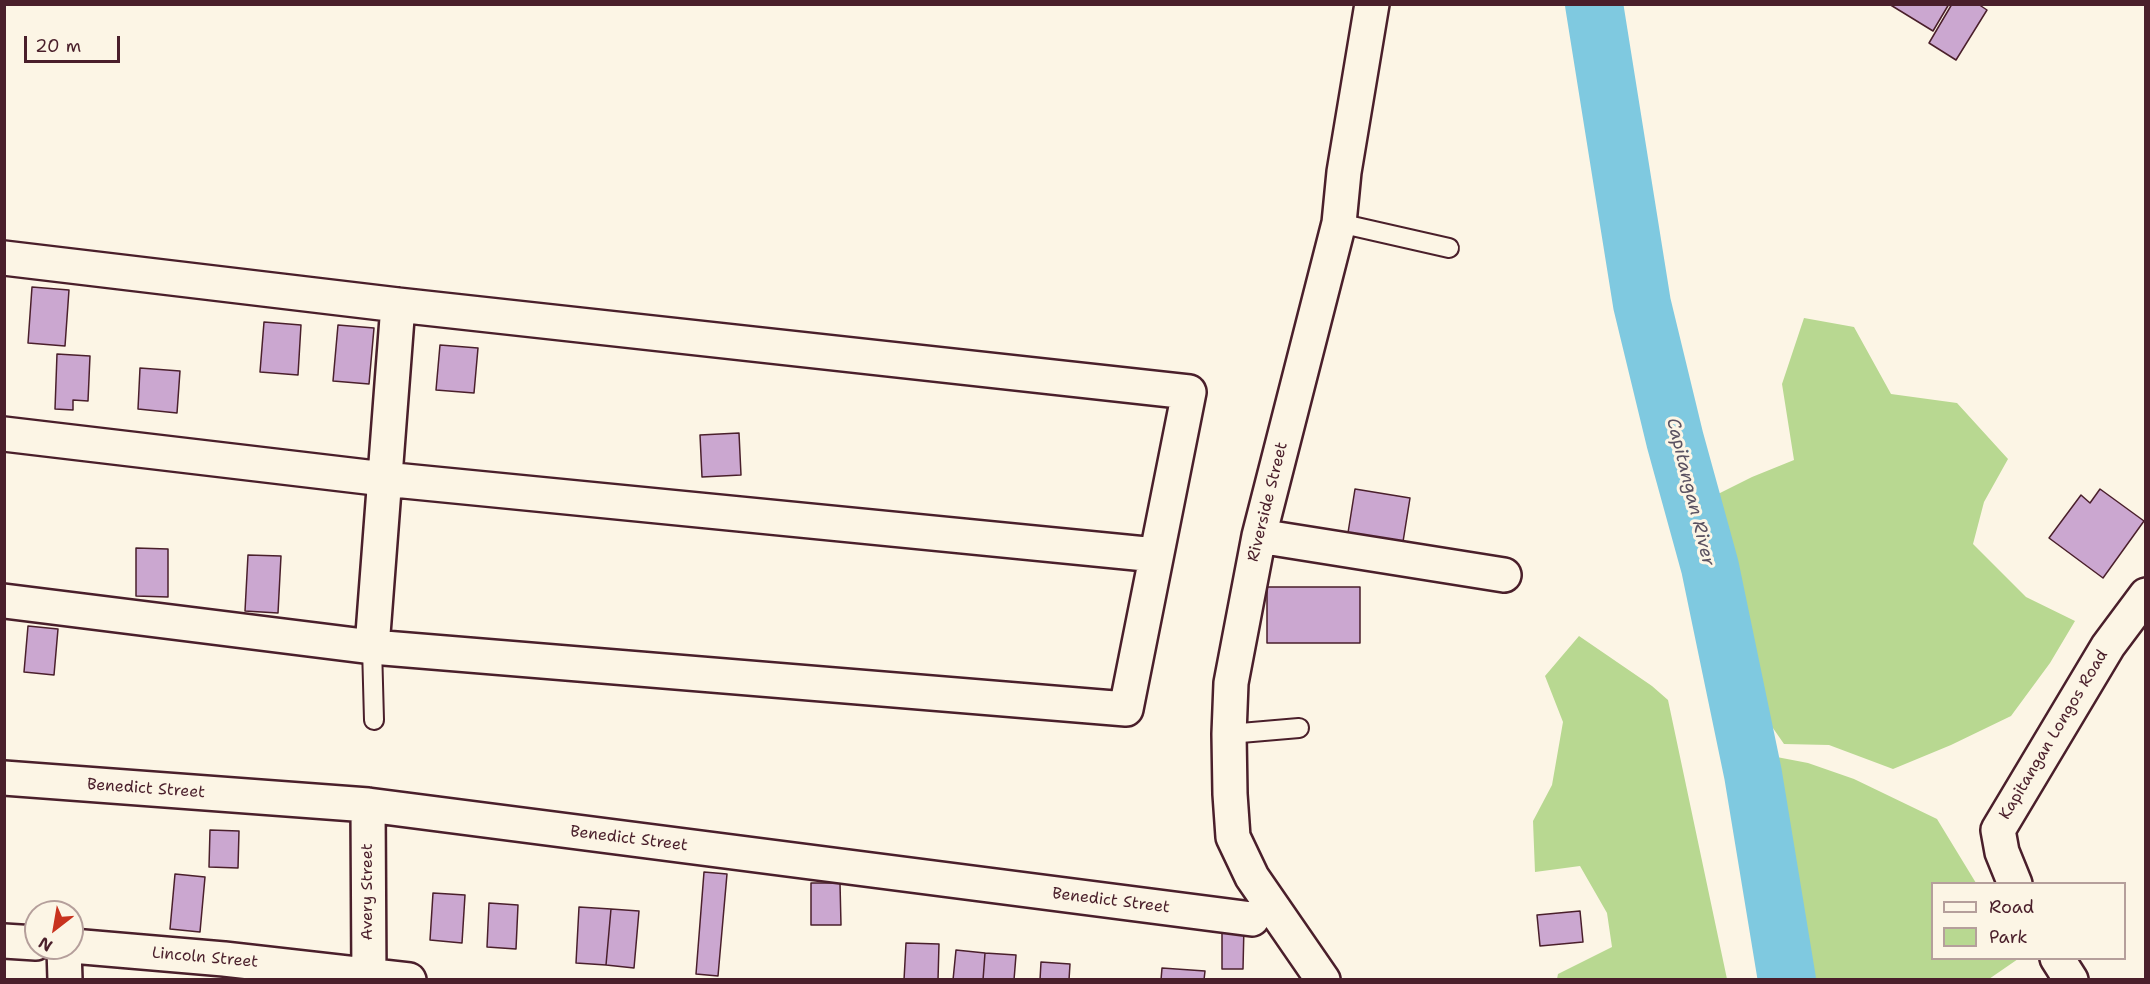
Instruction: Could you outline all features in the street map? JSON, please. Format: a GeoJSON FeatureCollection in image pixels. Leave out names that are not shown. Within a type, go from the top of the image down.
{"type":"FeatureCollection","features":[{"type":"Feature","properties":{"kind":"street","name":"Riverside Street"},"geometry":{"type":"LineString","coordinates":[[1323,980],[1252,877],[1233,837],[1229,734],[1231,682],[1258,536],[1339,223],[1344,172],[1371,4]]}},
{"type":"Feature","properties":{"kind":"street"},"geometry":{"type":"LineString","coordinates":[[4,258],[398,305],[1189,392],[1126,709],[372,647],[4,602]]}},
{"type":"Feature","properties":{"kind":"street"},"geometry":{"type":"LineString","coordinates":[[372,647],[398,305]]}},
{"type":"Feature","properties":{"kind":"street"},"geometry":{"type":"LineString","coordinates":[[4,434],[384,479],[1156,555]]}},
{"type":"Feature","properties":{"kind":"street"},"geometry":{"type":"LineString","coordinates":[[1258,536],[1504,575]]}},
{"type":"Feature","properties":{"kind":"street","name":"Kapitangan Longos Road"},"geometry":{"type":"LineString","coordinates":[[2014,882],[2001,852],[1998,830],[2108,646],[2145,595]]}},
{"type":"Feature","properties":{"kind":"street","name":"Benedict Street"},"geometry":{"type":"LineString","coordinates":[[4,778],[368,805],[1252,919]]}},
{"type":"Feature","properties":{"kind":"street","name":"Avery Street"},"geometry":{"type":"LineString","coordinates":[[368,805],[369,978]]}},
{"type":"Feature","properties":{"kind":"street"},"geometry":{"type":"LineString","coordinates":[[4,941],[24,942]]}},
{"type":"Feature","properties":{"kind":"street","name":"Lincoln Street"},"geometry":{"type":"LineString","coordinates":[[84,948],[225,969],[409,980]]}},
{"type":"Feature","properties":{"kind":"street"},"geometry":{"type":"LineString","coordinates":[[64,960],[65,980]]}},
{"type":"Feature","properties":{"kind":"street"},"geometry":{"type":"LineString","coordinates":[[2058,960],[2071,980]]}},
{"type":"Feature","properties":{"kind":"lane"},"geometry":{"type":"LineString","coordinates":[[1339,223],[1449,248]]}},
{"type":"Feature","properties":{"kind":"lane"},"geometry":{"type":"LineString","coordinates":[[372,647],[374,720]]}},
{"type":"Feature","properties":{"kind":"lane"},"geometry":{"type":"LineString","coordinates":[[1229,734],[1299,728]]}},
{"type":"Feature","properties":{"kind":"green space"},"geometry":{"type":"Polygon","coordinates":[[[1804,318],[1854,327],[1891,394],[1957,403],[2008,459],[1984,502],[1973,544],[2026,597],[2075,621],[2050,663],[2011,716],[1951,745],[1893,769],[1829,745],[1784,744],[1739,679],[1704,501],[1752,477],[1794,460],[1782,384],[1804,318]]]}},
{"type":"Feature","properties":{"kind":"green space"},"geometry":{"type":"Polygon","coordinates":[[[1579,636],[1652,686],[1668,700],[1727,979],[1557,979],[1558,974],[1612,947],[1607,913],[1580,866],[1535,872],[1533,821],[1552,785],[1563,722],[1545,676],[1579,636]]]}},
{"type":"Feature","properties":{"kind":"green space"},"geometry":{"type":"Polygon","coordinates":[[[1761,754],[1808,763],[1854,779],[1937,819],[1975,882],[1931,882],[1931,960],[2017,960],[1989,979],[1800,979],[1746,798],[1761,754]]]}},
{"type":"Feature","properties":{"kind":"building"},"geometry":{"type":"Polygon","coordinates":[[[1889,4],[1949,4],[1933,31],[1889,4]]]}},
{"type":"Feature","properties":{"kind":"building"},"geometry":{"type":"Polygon","coordinates":[[[1952,4],[1978,4],[1987,10],[1956,60],[1929,43],[1952,4]]]}},
{"type":"Feature","properties":{"kind":"building"},"geometry":{"type":"Polygon","coordinates":[[[32,287],[69,290],[65,346],[28,343],[32,287]]]}},
{"type":"Feature","properties":{"kind":"building"},"geometry":{"type":"Polygon","coordinates":[[[264,322],[301,325],[298,375],[260,372],[264,322]]]}},
{"type":"Feature","properties":{"kind":"building"},"geometry":{"type":"Polygon","coordinates":[[[338,325],[374,328],[369,384],[333,381],[338,325]]]}},
{"type":"Feature","properties":{"kind":"building"},"geometry":{"type":"Polygon","coordinates":[[[440,345],[478,348],[474,393],[436,390],[440,345]]]}},
{"type":"Feature","properties":{"kind":"building"},"geometry":{"type":"Polygon","coordinates":[[[57,354],[90,356],[88,401],[73,400],[73,410],[55,409],[57,354]]]}},
{"type":"Feature","properties":{"kind":"building"},"geometry":{"type":"Polygon","coordinates":[[[140,368],[180,371],[177,413],[138,409],[140,368]]]}},
{"type":"Feature","properties":{"kind":"building"},"geometry":{"type":"Polygon","coordinates":[[[739,433],[741,475],[702,477],[700,435],[739,433]]]}},
{"type":"Feature","properties":{"kind":"building"},"geometry":{"type":"Polygon","coordinates":[[[1355,489],[1410,498],[1402,548],[1347,539],[1355,489]]]}},
{"type":"Feature","properties":{"kind":"building"},"geometry":{"type":"Polygon","coordinates":[[[2100,489],[2144,521],[2103,578],[2049,538],[2081,495],[2090,503],[2100,489]]]}},
{"type":"Feature","properties":{"kind":"building"},"geometry":{"type":"Polygon","coordinates":[[[136,548],[168,549],[168,597],[136,596],[136,548]]]}},
{"type":"Feature","properties":{"kind":"building"},"geometry":{"type":"Polygon","coordinates":[[[248,555],[281,556],[278,613],[245,611],[248,555]]]}},
{"type":"Feature","properties":{"kind":"building"},"geometry":{"type":"Polygon","coordinates":[[[1267,587],[1360,587],[1360,643],[1267,643],[1267,587]]]}},
{"type":"Feature","properties":{"kind":"building"},"geometry":{"type":"Polygon","coordinates":[[[28,626],[58,629],[54,675],[24,672],[28,626]]]}},
{"type":"Feature","properties":{"kind":"building"},"geometry":{"type":"Polygon","coordinates":[[[210,830],[239,831],[238,868],[209,867],[210,830]]]}},
{"type":"Feature","properties":{"kind":"building"},"geometry":{"type":"Polygon","coordinates":[[[704,872],[727,874],[718,976],[696,974],[704,872]]]}},
{"type":"Feature","properties":{"kind":"building"},"geometry":{"type":"Polygon","coordinates":[[[175,874],[205,877],[200,932],[170,929],[175,874]]]}},
{"type":"Feature","properties":{"kind":"building"},"geometry":{"type":"Polygon","coordinates":[[[811,883],[840,883],[841,925],[811,925],[811,883]]]}},
{"type":"Feature","properties":{"kind":"building"},"geometry":{"type":"Polygon","coordinates":[[[433,893],[465,895],[462,943],[430,940],[433,893]]]}},
{"type":"Feature","properties":{"kind":"building"},"geometry":{"type":"Polygon","coordinates":[[[489,903],[518,905],[516,949],[487,947],[489,903]]]}},
{"type":"Feature","properties":{"kind":"building"},"geometry":{"type":"Polygon","coordinates":[[[579,907],[611,909],[606,965],[576,963],[579,907]]]}},
{"type":"Feature","properties":{"kind":"building"},"geometry":{"type":"Polygon","coordinates":[[[611,909],[639,911],[634,968],[606,965],[611,909]]]}},
{"type":"Feature","properties":{"kind":"building"},"geometry":{"type":"Polygon","coordinates":[[[1580,911],[1583,942],[1540,946],[1537,915],[1580,911]]]}},
{"type":"Feature","properties":{"kind":"building"},"geometry":{"type":"Polygon","coordinates":[[[1222,925],[1244,925],[1243,969],[1222,969],[1222,925]]]}},
{"type":"Feature","properties":{"kind":"building"},"geometry":{"type":"Polygon","coordinates":[[[906,943],[939,944],[938,980],[904,980],[906,943]]]}},
{"type":"Feature","properties":{"kind":"building"},"geometry":{"type":"Polygon","coordinates":[[[956,950],[985,953],[983,980],[953,980],[956,950]]]}},
{"type":"Feature","properties":{"kind":"building"},"geometry":{"type":"Polygon","coordinates":[[[985,953],[1016,955],[1014,980],[983,980],[985,953]]]}},
{"type":"Feature","properties":{"kind":"building"},"geometry":{"type":"Polygon","coordinates":[[[1041,962],[1070,964],[1069,980],[1040,980],[1041,962]]]}},
{"type":"Feature","properties":{"kind":"building"},"geometry":{"type":"Polygon","coordinates":[[[1162,968],[1205,971],[1204,980],[1161,980],[1162,968]]]}},
{"type":"Feature","properties":{"kind":"waterway","name":"Capitangan River"},"geometry":{"type":"LineString","coordinates":[[1594,4],[1642,304],[1675,440],[1710,567],[1753,774],[1787,980]]}}]}
